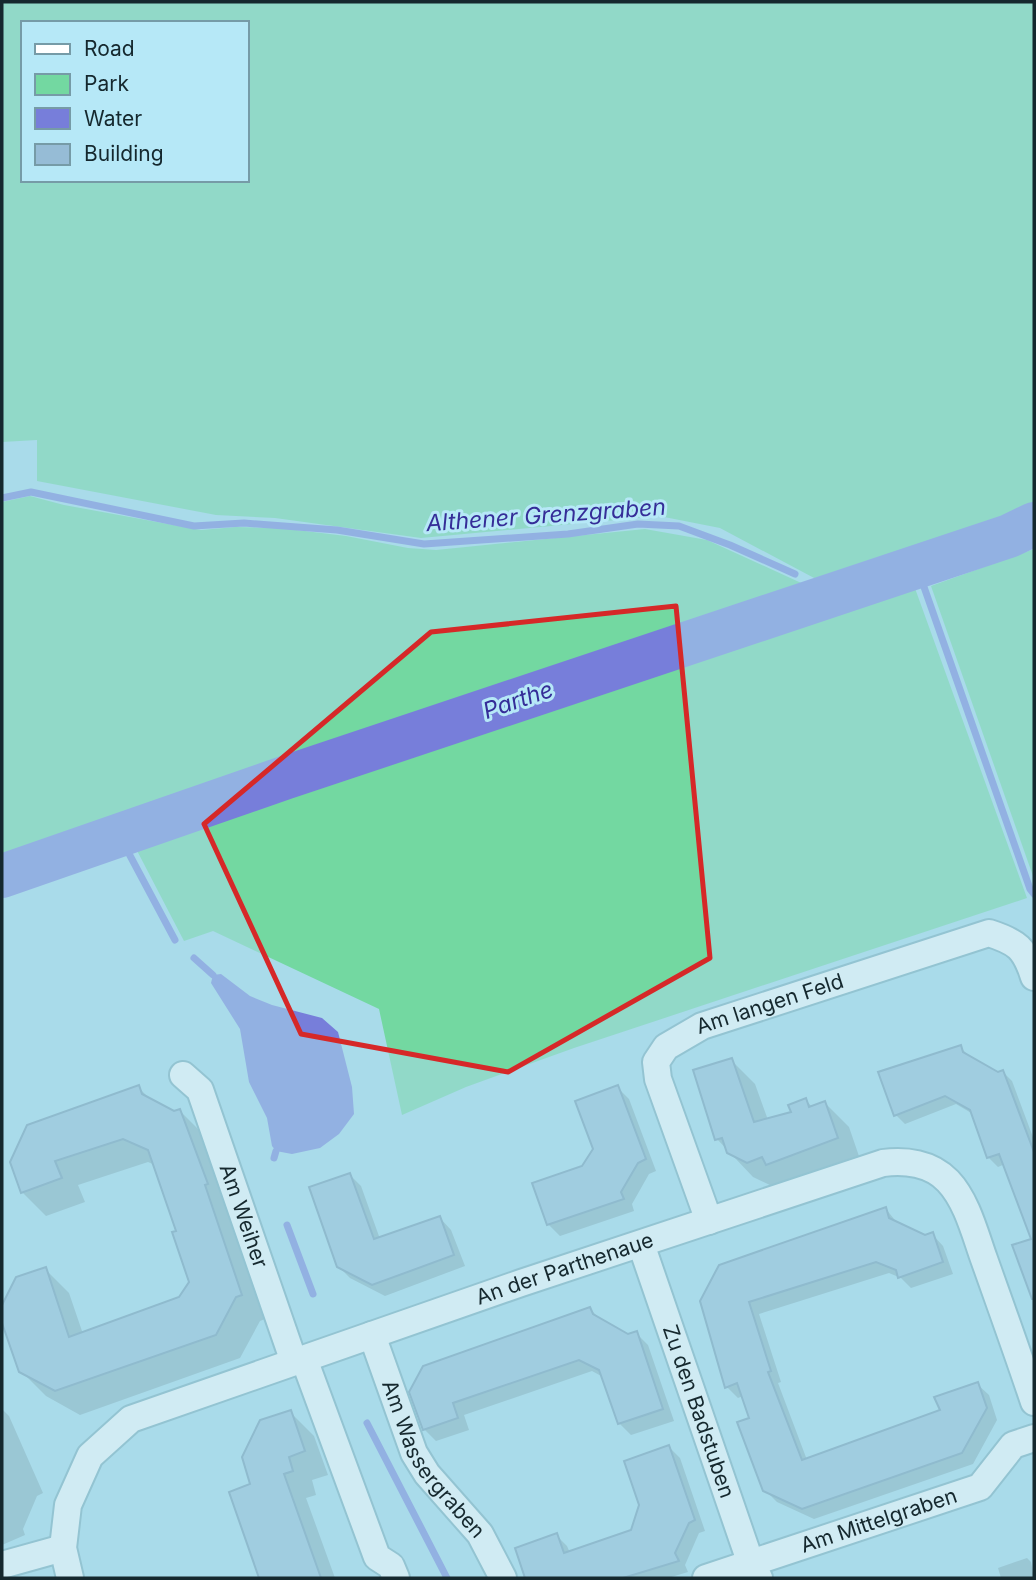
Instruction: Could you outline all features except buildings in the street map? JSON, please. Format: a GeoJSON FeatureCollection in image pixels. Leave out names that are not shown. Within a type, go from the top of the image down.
{"type":"FeatureCollection","features":[{"type":"Feature","properties":{"kind":"street","name":"Am langen Feld"},"geometry":{"type":"LineString","coordinates":[[709,1221],[658,1079],[656,1062],[666,1046],[702,1026],[989,933],[1011,940],[1028,958],[1034,976]]}},
{"type":"Feature","properties":{"kind":"street","name":"Am Weiher"},"geometry":{"type":"LineString","coordinates":[[183,1075],[200,1090],[299,1360]]}},
{"type":"Feature","properties":{"kind":"street","name":"An der Parthenaue"},"geometry":{"type":"LineString","coordinates":[[70,1578],[64,1548],[68,1505],[90,1456],[131,1419],[883,1163],[898,1161],[926,1166],[947,1181],[970,1219],[1034,1402]]}},
{"type":"Feature","properties":{"kind":"street","name":"Zu den Badstuben"},"geometry":{"type":"LineString","coordinates":[[641,1244],[755,1571]]}},
{"type":"Feature","properties":{"kind":"street","name":"Am Wassergraben"},"geometry":{"type":"LineString","coordinates":[[372,1335],[414,1452],[427,1474],[480,1534],[503,1578]]}},
{"type":"Feature","properties":{"kind":"street"},"geometry":{"type":"LineString","coordinates":[[299,1360],[377,1557],[391,1566],[396,1578]]}},
{"type":"Feature","properties":{"kind":"street","name":"Am Mittelgraben"},"geometry":{"type":"LineString","coordinates":[[706,1578],[755,1571],[980,1486],[1013,1445],[1034,1438]]}},
{"type":"Feature","properties":{"kind":"street"},"geometry":{"type":"LineString","coordinates":[[2,1565],[64,1548]]}},
{"type":"Feature","properties":{"kind":"highlighted area"},"geometry":{"type":"Polygon","coordinates":[[[676,606],[710,958],[508,1072],[301,1034],[204,824],[431,632],[676,606]]]}},
{"type":"Feature","properties":{"kind":"green space"},"geometry":{"type":"Polygon","coordinates":[[[2,2],[1034,2],[1034,511],[831,587],[720,528],[659,516],[421,538],[275,518],[216,515],[37,481],[37,440],[2,442],[2,2]]]}},
{"type":"Feature","properties":{"kind":"green space"},"geometry":{"type":"Polygon","coordinates":[[[30,496],[64,505],[201,530],[236,527],[280,528],[436,550],[645,529],[707,540],[821,592],[522,692],[53,840],[2,860],[2,502],[30,496]]]}},
{"type":"Feature","properties":{"kind":"green space"},"geometry":{"type":"Polygon","coordinates":[[[1034,549],[1034,879],[931,586],[1034,549]]]}},
{"type":"Feature","properties":{"kind":"green space"},"geometry":{"type":"Polygon","coordinates":[[[912,580],[1027,898],[574,1048],[466,1087],[402,1115],[379,1009],[213,931],[184,941],[132,841],[912,580]]]}},
{"type":"Feature","properties":{"kind":"water"},"geometry":{"type":"Polygon","coordinates":[[[221,974],[250,996],[272,1005],[322,1018],[338,1032],[352,1087],[354,1114],[339,1134],[320,1148],[292,1154],[276,1151],[272,1146],[267,1118],[249,1082],[240,1029],[211,983],[213,975],[221,974]]]}},
{"type":"Feature","properties":{"kind":"waterway","name":"Althener Grenzgraben"},"geometry":{"type":"LineString","coordinates":[[2,498],[31,492],[194,526],[244,523],[337,530],[424,544],[568,534],[638,524],[679,526],[795,574]]}},
{"type":"Feature","properties":{"kind":"waterway","name":"Parthe"},"geometry":{"type":"LineString","coordinates":[[2,876],[284,778],[1009,536],[1034,524]]}},
{"type":"Feature","properties":{"kind":"waterway"},"geometry":{"type":"LineString","coordinates":[[917,567],[1034,894]]}},
{"type":"Feature","properties":{"kind":"waterway","name":"Althener Grenzgraben"},"geometry":{"type":"LineString","coordinates":[[822,586],[838,593]]}},
{"type":"Feature","properties":{"kind":"waterway"},"geometry":{"type":"LineString","coordinates":[[119,835],[175,940]]}},
{"type":"Feature","properties":{"kind":"waterway"},"geometry":{"type":"LineString","coordinates":[[194,958],[213,975]]}},
{"type":"Feature","properties":{"kind":"waterway"},"geometry":{"type":"LineString","coordinates":[[274,1158],[276,1151]]}},
{"type":"Feature","properties":{"kind":"waterway"},"geometry":{"type":"LineString","coordinates":[[287,1225],[313,1294]]}},
{"type":"Feature","properties":{"kind":"waterway"},"geometry":{"type":"LineString","coordinates":[[367,1423],[447,1578]]}}]}
